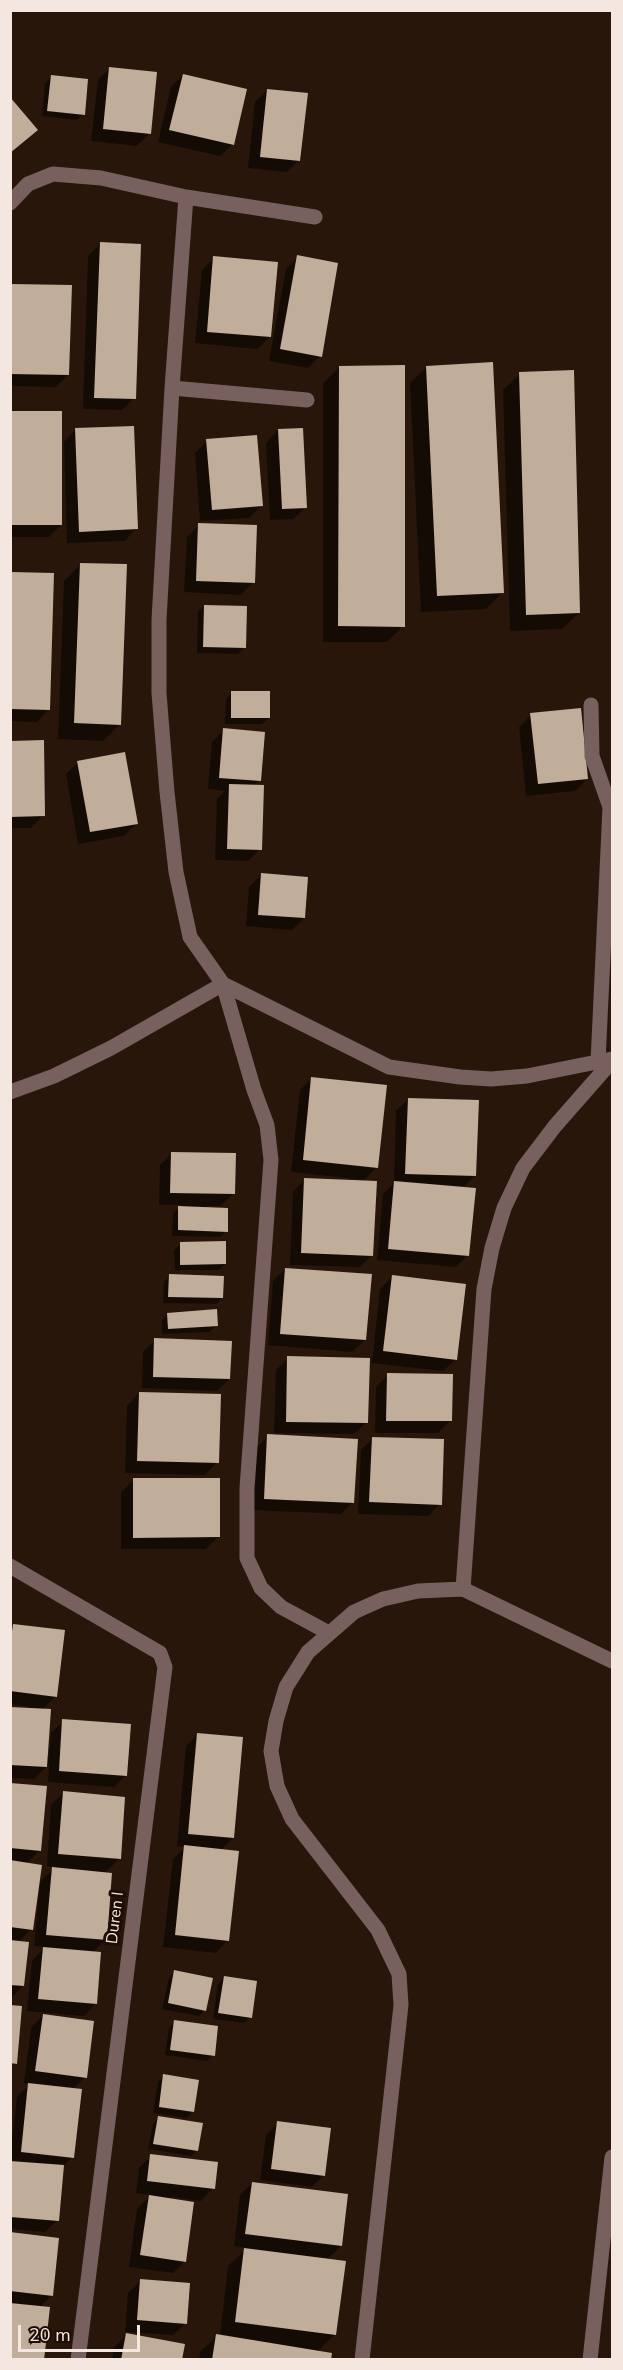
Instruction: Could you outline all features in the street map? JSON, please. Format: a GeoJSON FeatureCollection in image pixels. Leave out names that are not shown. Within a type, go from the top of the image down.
{"type":"FeatureCollection","features":[{"type":"Feature","properties":{"kind":"street"},"geometry":{"type":"LineString","coordinates":[[10,204],[28,184],[53,174],[101,178],[186,197],[315,217]]}},
{"type":"Feature","properties":{"kind":"street"},"geometry":{"type":"LineString","coordinates":[[186,197],[172,388],[159,620],[159,693],[166,792],[176,872],[190,937],[223,984],[254,1090],[267,1125],[271,1160],[247,1488],[247,1558],[261,1588],[281,1607],[329,1633]]}},
{"type":"Feature","properties":{"kind":"street"},"geometry":{"type":"LineString","coordinates":[[172,388],[307,400]]}},
{"type":"Feature","properties":{"kind":"street"},"geometry":{"type":"LineString","coordinates":[[463,1589],[484,1288],[492,1248],[504,1208],[523,1168],[608,1060],[610,807],[592,756],[591,705]]}},
{"type":"Feature","properties":{"kind":"street"},"geometry":{"type":"LineString","coordinates":[[223,984],[389,1067],[491,1079],[527,1076],[608,1060]]}},
{"type":"Feature","properties":{"kind":"street"},"geometry":{"type":"LineString","coordinates":[[10,1092],[54,1076],[111,1048],[223,984]]}},
{"type":"Feature","properties":{"kind":"street","name":"Duren I"},"geometry":{"type":"LineString","coordinates":[[10,1566],[160,1653],[165,1666],[78,2360]]}},
{"type":"Feature","properties":{"kind":"street"},"geometry":{"type":"LineString","coordinates":[[362,2360],[401,2005],[399,1974],[378,1930],[292,1820],[277,1786],[271,1751],[276,1721],[286,1687],[308,1652],[354,1612],[383,1599],[418,1591],[463,1589],[612,1661]]}},
{"type":"Feature","properties":{"kind":"street"},"geometry":{"type":"LineString","coordinates":[[590,2360],[612,2157]]}},
{"type":"Feature","properties":{"kind":"building"},"geometry":{"type":"Polygon","coordinates":[[[109,67],[157,72],[151,134],[103,129],[109,67]]]}},
{"type":"Feature","properties":{"kind":"building"},"geometry":{"type":"Polygon","coordinates":[[[183,74],[247,89],[234,145],[169,130],[183,74]]]}},
{"type":"Feature","properties":{"kind":"building"},"geometry":{"type":"Polygon","coordinates":[[[51,75],[88,79],[85,115],[47,111],[51,75]]]}},
{"type":"Feature","properties":{"kind":"building"},"geometry":{"type":"Polygon","coordinates":[[[267,89],[308,93],[300,161],[260,157],[267,89]]]}},
{"type":"Feature","properties":{"kind":"building"},"geometry":{"type":"Polygon","coordinates":[[[10,97],[38,130],[10,153],[10,97]]]}},
{"type":"Feature","properties":{"kind":"building"},"geometry":{"type":"Polygon","coordinates":[[[100,242],[141,244],[136,399],[94,398],[100,242]]]}},
{"type":"Feature","properties":{"kind":"building"},"geometry":{"type":"Polygon","coordinates":[[[297,255],[338,263],[322,357],[280,349],[297,255]]]}},
{"type":"Feature","properties":{"kind":"building"},"geometry":{"type":"Polygon","coordinates":[[[213,256],[278,262],[271,337],[207,332],[213,256]]]}},
{"type":"Feature","properties":{"kind":"building"},"geometry":{"type":"Polygon","coordinates":[[[10,284],[72,285],[69,375],[10,374],[10,284]]]}},
{"type":"Feature","properties":{"kind":"building"},"geometry":{"type":"Polygon","coordinates":[[[493,362],[504,593],[437,596],[426,366],[493,362]]]}},
{"type":"Feature","properties":{"kind":"building"},"geometry":{"type":"Polygon","coordinates":[[[405,365],[405,627],[338,626],[339,366],[405,365]]]}},
{"type":"Feature","properties":{"kind":"building"},"geometry":{"type":"Polygon","coordinates":[[[574,370],[580,613],[526,615],[519,372],[574,370]]]}},
{"type":"Feature","properties":{"kind":"building"},"geometry":{"type":"Polygon","coordinates":[[[12,411],[62,411],[62,525],[12,525],[12,411]]]}},
{"type":"Feature","properties":{"kind":"building"},"geometry":{"type":"Polygon","coordinates":[[[134,426],[138,529],[79,532],[75,428],[134,426]]]}},
{"type":"Feature","properties":{"kind":"building"},"geometry":{"type":"Polygon","coordinates":[[[303,428],[307,508],[282,509],[278,429],[303,428]]]}},
{"type":"Feature","properties":{"kind":"building"},"geometry":{"type":"Polygon","coordinates":[[[257,435],[263,506],[212,510],[206,439],[257,435]]]}},
{"type":"Feature","properties":{"kind":"building"},"geometry":{"type":"Polygon","coordinates":[[[198,523],[257,525],[255,583],[196,581],[198,523]]]}},
{"type":"Feature","properties":{"kind":"building"},"geometry":{"type":"Polygon","coordinates":[[[80,563],[127,564],[121,725],[74,723],[80,563]]]}},
{"type":"Feature","properties":{"kind":"building"},"geometry":{"type":"Polygon","coordinates":[[[11,572],[54,573],[50,710],[10,709],[11,572]]]}},
{"type":"Feature","properties":{"kind":"building"},"geometry":{"type":"Polygon","coordinates":[[[204,605],[247,606],[246,648],[203,647],[204,605]]]}},
{"type":"Feature","properties":{"kind":"building"},"geometry":{"type":"Polygon","coordinates":[[[231,691],[270,691],[270,718],[231,718],[231,691]]]}},
{"type":"Feature","properties":{"kind":"building"},"geometry":{"type":"Polygon","coordinates":[[[581,708],[588,779],[538,784],[530,713],[581,708]]]}},
{"type":"Feature","properties":{"kind":"building"},"geometry":{"type":"Polygon","coordinates":[[[223,728],[265,732],[261,781],[219,778],[223,728]]]}},
{"type":"Feature","properties":{"kind":"building"},"geometry":{"type":"Polygon","coordinates":[[[44,740],[45,816],[10,817],[10,741],[44,740]]]}},
{"type":"Feature","properties":{"kind":"building"},"geometry":{"type":"Polygon","coordinates":[[[125,752],[138,824],[90,832],[77,761],[125,752]]]}},
{"type":"Feature","properties":{"kind":"building"},"geometry":{"type":"Polygon","coordinates":[[[229,784],[264,785],[262,850],[227,849],[229,784]]]}},
{"type":"Feature","properties":{"kind":"building"},"geometry":{"type":"Polygon","coordinates":[[[261,873],[308,877],[305,918],[258,915],[261,873]]]}},
{"type":"Feature","properties":{"kind":"building"},"geometry":{"type":"Polygon","coordinates":[[[311,1077],[387,1085],[378,1168],[303,1160],[311,1077]]]}},
{"type":"Feature","properties":{"kind":"building"},"geometry":{"type":"Polygon","coordinates":[[[408,1098],[479,1100],[476,1176],[405,1174],[408,1098]]]}},
{"type":"Feature","properties":{"kind":"building"},"geometry":{"type":"Polygon","coordinates":[[[171,1152],[236,1153],[235,1194],[170,1193],[171,1152]]]}},
{"type":"Feature","properties":{"kind":"building"},"geometry":{"type":"Polygon","coordinates":[[[304,1178],[377,1181],[373,1256],[301,1253],[304,1178]]]}},
{"type":"Feature","properties":{"kind":"building"},"geometry":{"type":"Polygon","coordinates":[[[394,1181],[476,1188],[469,1256],[388,1249],[394,1181]]]}},
{"type":"Feature","properties":{"kind":"building"},"geometry":{"type":"Polygon","coordinates":[[[178,1206],[228,1208],[228,1232],[178,1230],[178,1206]]]}},
{"type":"Feature","properties":{"kind":"building"},"geometry":{"type":"Polygon","coordinates":[[[226,1241],[226,1264],[180,1265],[180,1242],[226,1241]]]}},
{"type":"Feature","properties":{"kind":"building"},"geometry":{"type":"Polygon","coordinates":[[[285,1268],[372,1274],[366,1340],[280,1334],[285,1268]]]}},
{"type":"Feature","properties":{"kind":"building"},"geometry":{"type":"Polygon","coordinates":[[[169,1274],[224,1276],[223,1298],[168,1297],[169,1274]]]}},
{"type":"Feature","properties":{"kind":"building"},"geometry":{"type":"Polygon","coordinates":[[[392,1275],[466,1284],[457,1360],[383,1351],[392,1275]]]}},
{"type":"Feature","properties":{"kind":"building"},"geometry":{"type":"Polygon","coordinates":[[[217,1309],[218,1326],[168,1329],[167,1313],[217,1309]]]}},
{"type":"Feature","properties":{"kind":"building"},"geometry":{"type":"Polygon","coordinates":[[[154,1338],[232,1341],[230,1379],[153,1377],[154,1338]]]}},
{"type":"Feature","properties":{"kind":"building"},"geometry":{"type":"Polygon","coordinates":[[[287,1356],[370,1358],[368,1423],[286,1422],[287,1356]]]}},
{"type":"Feature","properties":{"kind":"building"},"geometry":{"type":"Polygon","coordinates":[[[387,1373],[453,1374],[452,1421],[386,1421],[387,1373]]]}},
{"type":"Feature","properties":{"kind":"building"},"geometry":{"type":"Polygon","coordinates":[[[139,1392],[221,1394],[219,1463],[137,1461],[139,1392]]]}},
{"type":"Feature","properties":{"kind":"building"},"geometry":{"type":"Polygon","coordinates":[[[267,1434],[358,1439],[354,1503],[264,1499],[267,1434]]]}},
{"type":"Feature","properties":{"kind":"building"},"geometry":{"type":"Polygon","coordinates":[[[372,1437],[444,1439],[442,1505],[369,1502],[372,1437]]]}},
{"type":"Feature","properties":{"kind":"building"},"geometry":{"type":"Polygon","coordinates":[[[133,1478],[220,1478],[220,1537],[133,1538],[133,1478]]]}},
{"type":"Feature","properties":{"kind":"building"},"geometry":{"type":"Polygon","coordinates":[[[13,1624],[65,1630],[57,1697],[10,1691],[10,1646],[13,1624]]]}},
{"type":"Feature","properties":{"kind":"building"},"geometry":{"type":"Polygon","coordinates":[[[10,1707],[51,1709],[47,1767],[10,1765],[10,1707]]]}},
{"type":"Feature","properties":{"kind":"building"},"geometry":{"type":"Polygon","coordinates":[[[62,1719],[131,1724],[127,1776],[59,1771],[62,1719]]]}},
{"type":"Feature","properties":{"kind":"building"},"geometry":{"type":"Polygon","coordinates":[[[197,1733],[243,1737],[234,1838],[188,1834],[197,1733]]]}},
{"type":"Feature","properties":{"kind":"building"},"geometry":{"type":"Polygon","coordinates":[[[10,1783],[47,1786],[41,1851],[10,1848],[10,1783]]]}},
{"type":"Feature","properties":{"kind":"building"},"geometry":{"type":"Polygon","coordinates":[[[63,1791],[125,1797],[121,1859],[58,1854],[63,1791]]]}},
{"type":"Feature","properties":{"kind":"building"},"geometry":{"type":"Polygon","coordinates":[[[184,1845],[239,1851],[229,1941],[175,1935],[184,1845]]]}},
{"type":"Feature","properties":{"kind":"building"},"geometry":{"type":"Polygon","coordinates":[[[10,1860],[42,1865],[33,1930],[10,1927],[10,1860]]]}},
{"type":"Feature","properties":{"kind":"building"},"geometry":{"type":"Polygon","coordinates":[[[52,1867],[112,1873],[107,1940],[46,1935],[52,1867]]]}},
{"type":"Feature","properties":{"kind":"building"},"geometry":{"type":"Polygon","coordinates":[[[10,1940],[29,1942],[24,1986],[10,1985],[10,1940]]]}},
{"type":"Feature","properties":{"kind":"building"},"geometry":{"type":"Polygon","coordinates":[[[43,1947],[101,1952],[97,2004],[38,1999],[43,1947]]]}},
{"type":"Feature","properties":{"kind":"building"},"geometry":{"type":"Polygon","coordinates":[[[174,1970],[213,1978],[206,2011],[168,2003],[174,1970]]]}},
{"type":"Feature","properties":{"kind":"building"},"geometry":{"type":"Polygon","coordinates":[[[224,1976],[257,1981],[252,2018],[218,2013],[224,1976]]]}},
{"type":"Feature","properties":{"kind":"building"},"geometry":{"type":"Polygon","coordinates":[[[10,2005],[22,2006],[17,2064],[10,2063],[10,2005]]]}},
{"type":"Feature","properties":{"kind":"building"},"geometry":{"type":"Polygon","coordinates":[[[43,2014],[94,2021],[87,2078],[35,2071],[43,2014]]]}},
{"type":"Feature","properties":{"kind":"building"},"geometry":{"type":"Polygon","coordinates":[[[174,2020],[218,2026],[215,2056],[170,2050],[174,2020]]]}},
{"type":"Feature","properties":{"kind":"building"},"geometry":{"type":"Polygon","coordinates":[[[163,2074],[199,2080],[194,2112],[159,2107],[163,2074]]]}},
{"type":"Feature","properties":{"kind":"building"},"geometry":{"type":"Polygon","coordinates":[[[28,2083],[82,2089],[74,2158],[21,2152],[28,2083]]]}},
{"type":"Feature","properties":{"kind":"building"},"geometry":{"type":"Polygon","coordinates":[[[158,2116],[203,2123],[198,2151],[153,2144],[158,2116]]]}},
{"type":"Feature","properties":{"kind":"building"},"geometry":{"type":"Polygon","coordinates":[[[277,2121],[331,2128],[325,2176],[271,2169],[277,2121]]]}},
{"type":"Feature","properties":{"kind":"building"},"geometry":{"type":"Polygon","coordinates":[[[150,2154],[218,2162],[215,2189],[147,2181],[150,2154]]]}},
{"type":"Feature","properties":{"kind":"building"},"geometry":{"type":"Polygon","coordinates":[[[10,2161],[64,2165],[59,2221],[10,2217],[10,2161]]]}},
{"type":"Feature","properties":{"kind":"building"},"geometry":{"type":"Polygon","coordinates":[[[252,2182],[348,2194],[342,2246],[245,2234],[252,2182]]]}},
{"type":"Feature","properties":{"kind":"building"},"geometry":{"type":"Polygon","coordinates":[[[149,2195],[194,2202],[186,2262],[140,2255],[149,2195]]]}},
{"type":"Feature","properties":{"kind":"building"},"geometry":{"type":"Polygon","coordinates":[[[10,2232],[59,2238],[53,2296],[10,2291],[10,2232]]]}},
{"type":"Feature","properties":{"kind":"building"},"geometry":{"type":"Polygon","coordinates":[[[244,2248],[346,2261],[336,2335],[235,2322],[244,2248]]]}},
{"type":"Feature","properties":{"kind":"building"},"geometry":{"type":"Polygon","coordinates":[[[140,2279],[190,2283],[187,2324],[137,2320],[140,2279]]]}},
{"type":"Feature","properties":{"kind":"building"},"geometry":{"type":"Polygon","coordinates":[[[10,2303],[50,2307],[44,2360],[10,2360],[10,2303]]]}},
{"type":"Feature","properties":{"kind":"building"},"geometry":{"type":"Polygon","coordinates":[[[126,2333],[185,2344],[182,2360],[121,2360],[126,2333]]]}},
{"type":"Feature","properties":{"kind":"building"},"geometry":{"type":"Polygon","coordinates":[[[216,2334],[332,2353],[331,2360],[212,2360],[216,2334]]]}}]}
